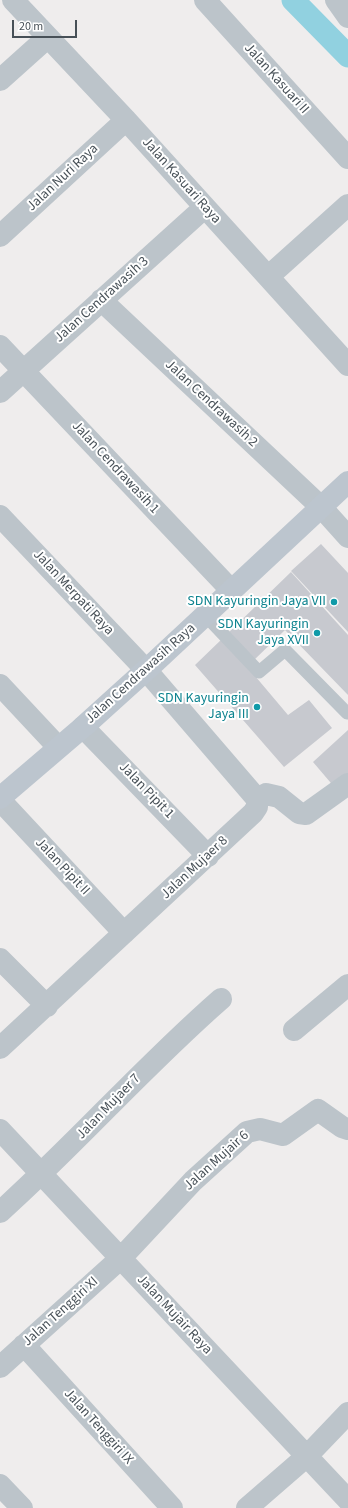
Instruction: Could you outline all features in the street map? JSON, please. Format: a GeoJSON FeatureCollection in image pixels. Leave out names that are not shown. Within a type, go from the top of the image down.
{"type":"FeatureCollection","features":[{"type":"Feature","properties":{"kind":"street","name":"Jalan Kasuari Raya"},"geometry":{"type":"LineString","coordinates":[[12,0],[126,120],[204,208],[269,276],[348,365]]}},
{"type":"Feature","properties":{"kind":"street","name":"Jalan Kasuari II"},"geometry":{"type":"LineString","coordinates":[[205,0],[348,158]]}},
{"type":"Feature","properties":{"kind":"street"},"geometry":{"type":"LineString","coordinates":[[336,0],[348,17]]}},
{"type":"Feature","properties":{"kind":"street"},"geometry":{"type":"LineString","coordinates":[[0,80],[48,37]]}},
{"type":"Feature","properties":{"kind":"street","name":"Jalan Nuri Raya"},"geometry":{"type":"LineString","coordinates":[[0,236],[126,120]]}},
{"type":"Feature","properties":{"kind":"street"},"geometry":{"type":"LineString","coordinates":[[269,276],[348,205]]}},
{"type":"Feature","properties":{"kind":"street","name":"Jalan Cendrawasih 3"},"geometry":{"type":"LineString","coordinates":[[0,392],[204,208]]}},
{"type":"Feature","properties":{"kind":"street","name":"Jalan Cendrawasih 2"},"geometry":{"type":"LineString","coordinates":[[101,300],[322,508],[348,537]]}},
{"type":"Feature","properties":{"kind":"street","name":"Jalan Cendrawasih 1"},"geometry":{"type":"LineString","coordinates":[[0,346],[231,590]]}},
{"type":"Feature","properties":{"kind":"street","name":"Jalan Cendrawasih Raya"},"geometry":{"type":"LineString","coordinates":[[0,799],[146,670],[231,590],[322,508],[348,482]]}},
{"type":"Feature","properties":{"kind":"street","name":"Jalan Merpati Raya"},"geometry":{"type":"LineString","coordinates":[[0,516],[146,670]]}},
{"type":"Feature","properties":{"kind":"street"},"geometry":{"type":"LineString","coordinates":[[146,670],[257,799],[266,794],[279,797],[299,813],[306,814],[348,784]]}},
{"type":"Feature","properties":{"kind":"street"},"geometry":{"type":"LineString","coordinates":[[0,685],[58,747]]}},
{"type":"Feature","properties":{"kind":"street","name":"Jalan Pipit 1"},"geometry":{"type":"LineString","coordinates":[[83,727],[208,856]]}},
{"type":"Feature","properties":{"kind":"street","name":"Jalan Pipit II"},"geometry":{"type":"LineString","coordinates":[[0,799],[124,933]]}},
{"type":"Feature","properties":{"kind":"street","name":"Jalan Mujaer 8"},"geometry":{"type":"LineString","coordinates":[[0,1048],[47,1006],[253,813],[257,807],[257,799]]}},
{"type":"Feature","properties":{"kind":"street"},"geometry":{"type":"LineString","coordinates":[[0,959],[47,1006]]}},
{"type":"Feature","properties":{"kind":"street"},"geometry":{"type":"LineString","coordinates":[[294,1030],[348,985]]}},
{"type":"Feature","properties":{"kind":"street","name":"Jalan Mujaer 7"},"geometry":{"type":"LineString","coordinates":[[0,1212],[42,1174],[175,1039],[221,999]]}},
{"type":"Feature","properties":{"kind":"street","name":"Jalan Mujair 6"},"geometry":{"type":"LineString","coordinates":[[121,1258],[193,1181],[247,1132],[260,1129],[283,1135],[318,1110],[342,1127],[348,1129]]}},
{"type":"Feature","properties":{"kind":"street","name":"Jalan Mujair Raya"},"geometry":{"type":"LineString","coordinates":[[0,1130],[348,1500]]}},
{"type":"Feature","properties":{"kind":"street","name":"Jalan Tenggiri XI"},"geometry":{"type":"LineString","coordinates":[[0,1367],[121,1258]]}},
{"type":"Feature","properties":{"kind":"street","name":"Jalan Tenggiri IX"},"geometry":{"type":"LineString","coordinates":[[24,1345],[172,1508]]}},
{"type":"Feature","properties":{"kind":"street"},"geometry":{"type":"LineString","coordinates":[[247,1508],[307,1456],[348,1413]]}},
{"type":"Feature","properties":{"kind":"street"},"geometry":{"type":"LineString","coordinates":[[0,1485],[22,1508]]}},
{"type":"Feature","properties":{"kind":"lane"},"geometry":{"type":"LineString","coordinates":[[205,615],[259,672],[285,650],[348,713]]}},
{"type":"Feature","properties":{"kind":"building","name":"SDN Kayuringin Jaya VII"},"geometry":{"type":"Polygon","coordinates":[[[321,544],[348,573],[348,632],[291,571],[321,544]]]}},
{"type":"Feature","properties":{"kind":"building","name":"SDN Kayuringin Jaya XVII"},"geometry":{"type":"Polygon","coordinates":[[[291,572],[348,635],[348,695],[285,630],[252,662],[226,635],[291,572]]]}},
{"type":"Feature","properties":{"kind":"building","name":"SDN Kayuringin Jaya III"},"geometry":{"type":"Polygon","coordinates":[[[223,638],[288,715],[309,700],[332,728],[284,767],[195,665],[223,638]]]}},
{"type":"Feature","properties":{"kind":"building"},"geometry":{"type":"Polygon","coordinates":[[[348,730],[348,779],[336,789],[313,762],[348,730]]]}},
{"type":"Feature","properties":{"kind":"waterway"},"geometry":{"type":"LineString","coordinates":[[293,0],[348,56]]}},
{"type":"Feature","properties":{"kind":"place","name":"SDN Kayuringin Jaya VII"},"geometry":{"type":"Point","coordinates":[334,602]}},
{"type":"Feature","properties":{"kind":"place","name":"SDN Kayuringin Jaya XVII"},"geometry":{"type":"Point","coordinates":[317,633]}},
{"type":"Feature","properties":{"kind":"place","name":"SDN Kayuringin Jaya III"},"geometry":{"type":"Point","coordinates":[257,707]}}]}
